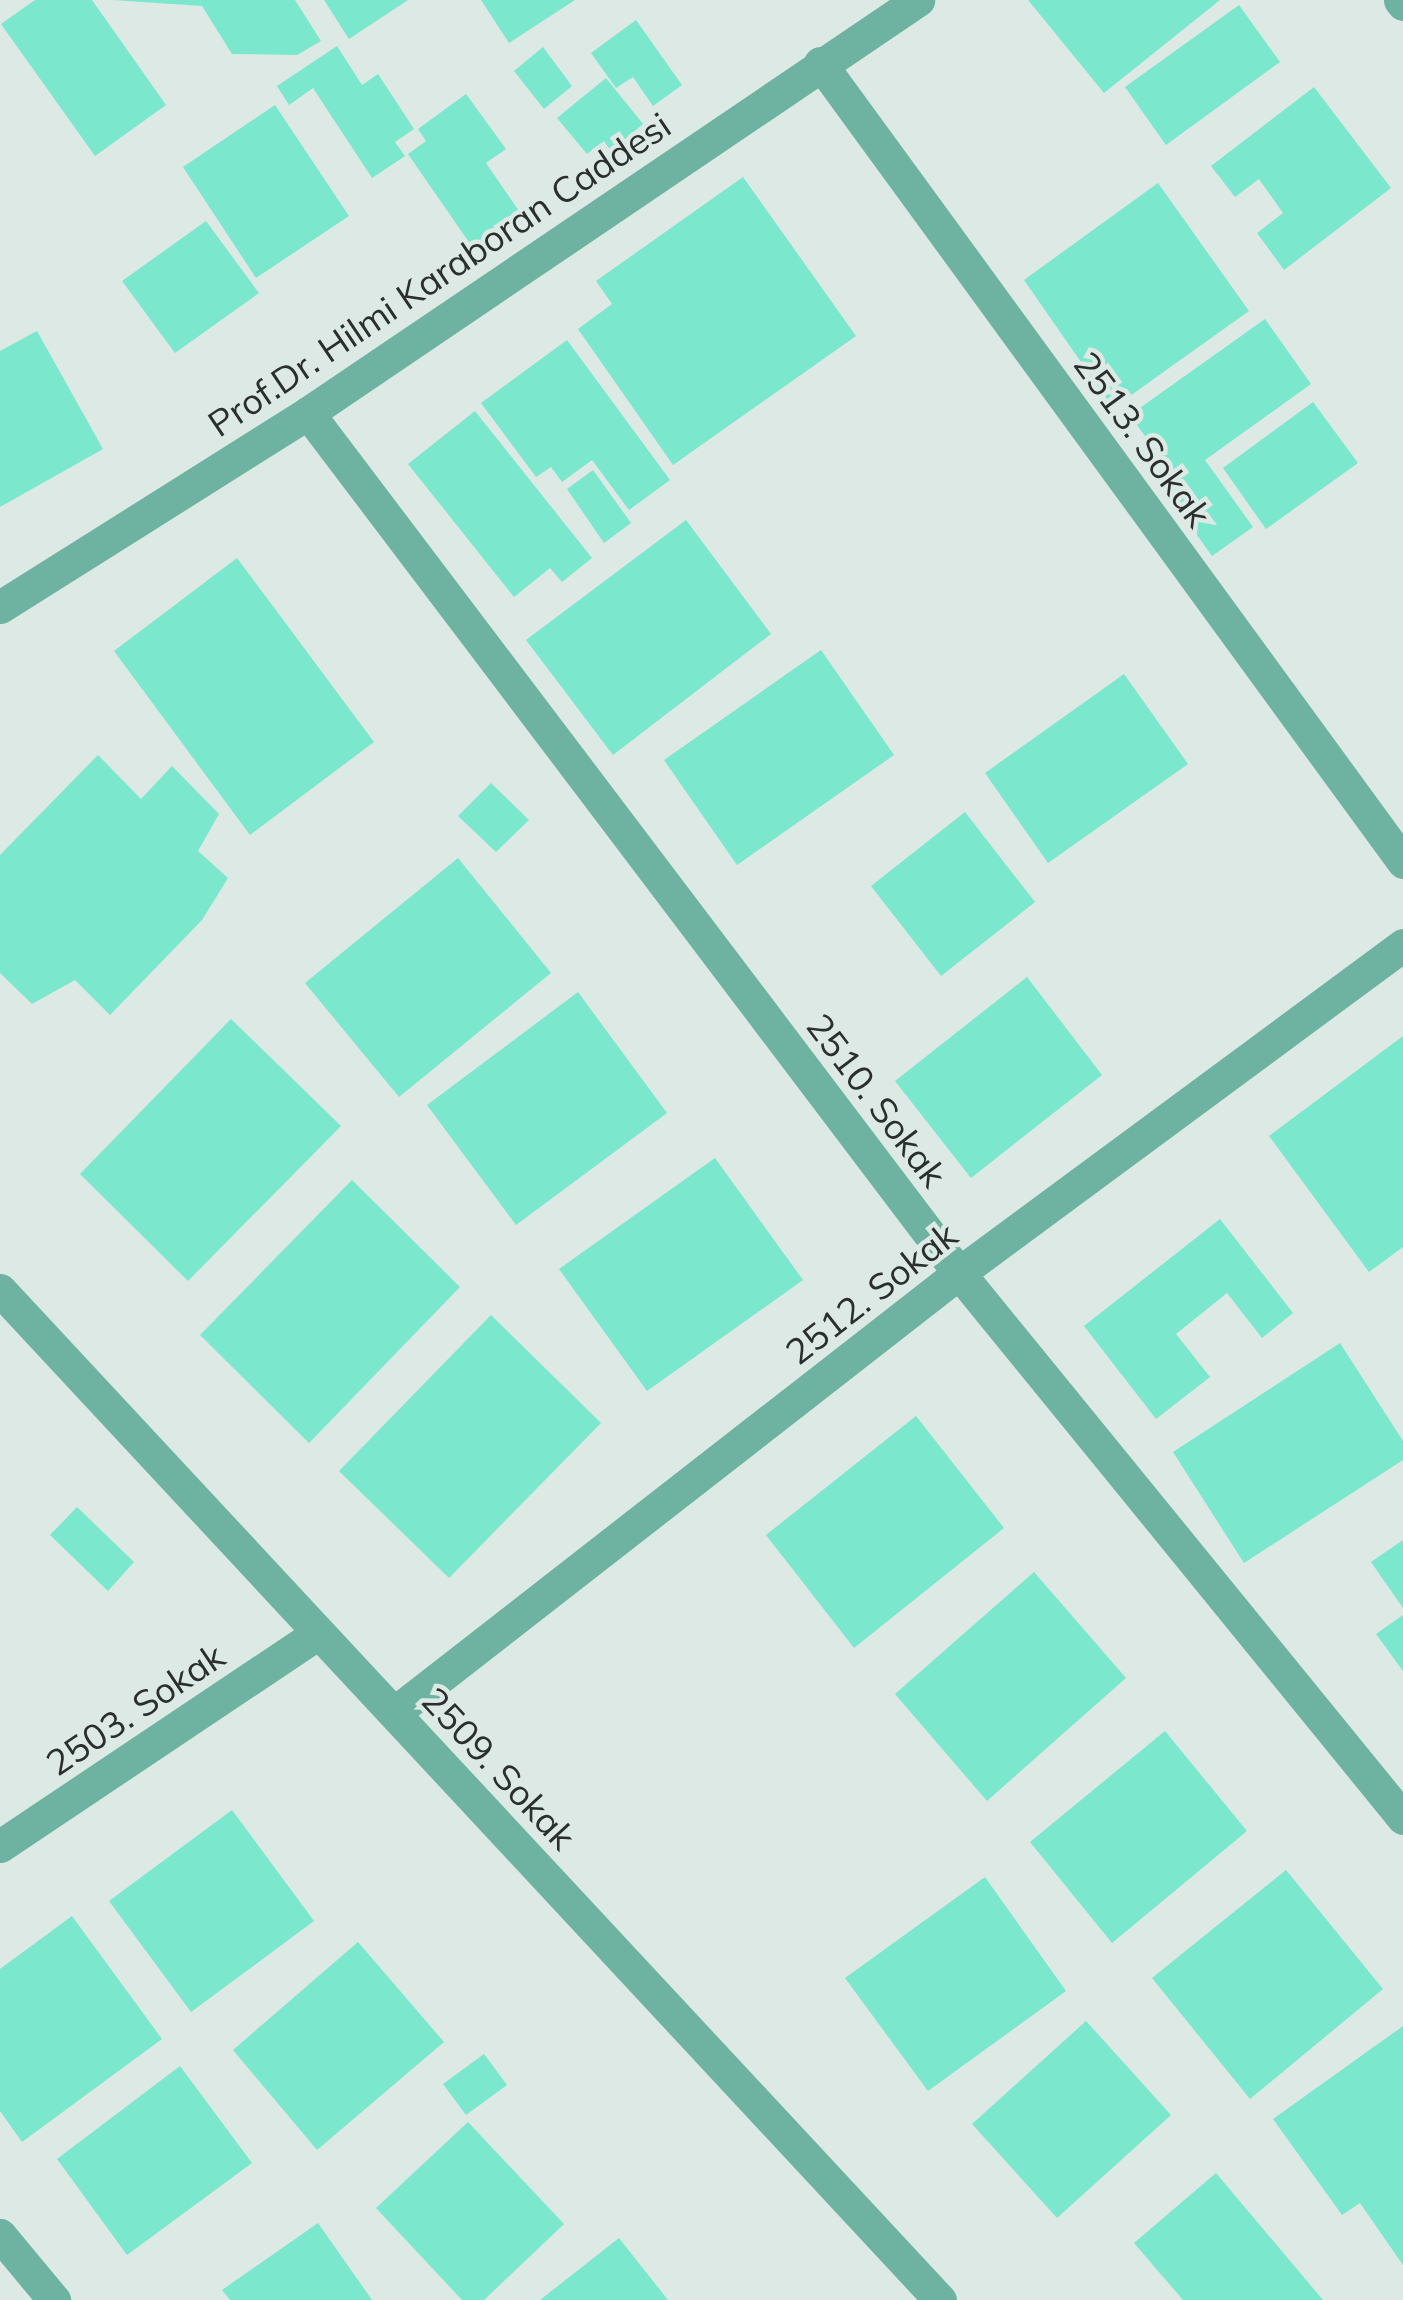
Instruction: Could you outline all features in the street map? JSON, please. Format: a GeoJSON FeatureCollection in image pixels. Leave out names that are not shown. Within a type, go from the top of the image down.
{"type":"FeatureCollection","features":[{"type":"Feature","properties":{"kind":"street","name":"Prof.Dr. Hilmi Karaboran Caddesi"},"geometry":{"type":"LineString","coordinates":[[0,607],[308,413],[918,0]]}},
{"type":"Feature","properties":{"kind":"street","name":"2513. Sokak"},"geometry":{"type":"LineString","coordinates":[[820,63],[1403,862]]}},
{"type":"Feature","properties":{"kind":"street","name":"2510. Sokak"},"geometry":{"type":"LineString","coordinates":[[308,413],[959,1273],[1403,1818]]}},
{"type":"Feature","properties":{"kind":"street","name":"2512. Sokak"},"geometry":{"type":"LineString","coordinates":[[394,1712],[959,1273],[1403,945]]}},
{"type":"Feature","properties":{"kind":"street","name":"2509. Sokak"},"geometry":{"type":"LineString","coordinates":[[0,1291],[314,1636],[394,1712],[940,2300]]}},
{"type":"Feature","properties":{"kind":"street","name":"2503. Sokak"},"geometry":{"type":"LineString","coordinates":[[0,1846],[314,1636]]}},
{"type":"Feature","properties":{"kind":"street"},"geometry":{"type":"LineString","coordinates":[[0,2234],[55,2300]]}},
{"type":"Feature","properties":{"kind":"building"},"geometry":{"type":"Polygon","coordinates":[[[35,0],[92,0],[166,105],[95,156],[1,24],[35,0]]]}},
{"type":"Feature","properties":{"kind":"building"},"geometry":{"type":"Polygon","coordinates":[[[113,0],[295,0],[321,41],[297,55],[232,54],[202,6],[113,0]]]}},
{"type":"Feature","properties":{"kind":"building"},"geometry":{"type":"Polygon","coordinates":[[[324,0],[408,0],[349,39],[324,0]]]}},
{"type":"Feature","properties":{"kind":"building"},"geometry":{"type":"Polygon","coordinates":[[[481,0],[575,0],[509,43],[481,0]]]}},
{"type":"Feature","properties":{"kind":"building"},"geometry":{"type":"Polygon","coordinates":[[[1028,0],[1220,0],[1104,93],[1028,0]]]}},
{"type":"Feature","properties":{"kind":"building"},"geometry":{"type":"Polygon","coordinates":[[[1239,5],[1280,62],[1166,145],[1125,87],[1239,5]]]}},
{"type":"Feature","properties":{"kind":"building"},"geometry":{"type":"Polygon","coordinates":[[[636,20],[682,85],[653,106],[633,77],[616,88],[591,53],[636,20]]]}},
{"type":"Feature","properties":{"kind":"building"},"geometry":{"type":"Polygon","coordinates":[[[337,46],[362,85],[378,74],[414,129],[395,142],[405,156],[372,178],[313,88],[289,105],[277,86],[337,46]]]}},
{"type":"Feature","properties":{"kind":"building"},"geometry":{"type":"Polygon","coordinates":[[[543,47],[572,86],[544,109],[514,71],[543,47]]]}},
{"type":"Feature","properties":{"kind":"building"},"geometry":{"type":"Polygon","coordinates":[[[606,78],[643,124],[611,151],[604,141],[587,154],[557,118],[606,78]]]}},
{"type":"Feature","properties":{"kind":"building"},"geometry":{"type":"Polygon","coordinates":[[[1314,87],[1391,188],[1284,270],[1257,233],[1283,213],[1259,179],[1235,197],[1211,166],[1314,87]]]}},
{"type":"Feature","properties":{"kind":"building"},"geometry":{"type":"Polygon","coordinates":[[[466,94],[506,149],[486,163],[521,214],[473,248],[408,154],[426,141],[418,129],[466,94]]]}},
{"type":"Feature","properties":{"kind":"building"},"geometry":{"type":"Polygon","coordinates":[[[275,105],[349,216],[256,278],[183,167],[275,105]]]}},
{"type":"Feature","properties":{"kind":"building"},"geometry":{"type":"Polygon","coordinates":[[[743,177],[856,336],[673,465],[578,329],[612,304],[596,281],[743,177]]]}},
{"type":"Feature","properties":{"kind":"building"},"geometry":{"type":"Polygon","coordinates":[[[1158,183],[1249,311],[1113,408],[1024,280],[1158,183]]]}},
{"type":"Feature","properties":{"kind":"building"},"geometry":{"type":"Polygon","coordinates":[[[206,221],[259,293],[175,353],[122,281],[206,221]]]}},
{"type":"Feature","properties":{"kind":"building"},"geometry":{"type":"Polygon","coordinates":[[[1265,319],[1311,384],[1205,460],[1253,527],[1212,556],[1167,493],[1179,484],[1130,415],[1265,319]]]}},
{"type":"Feature","properties":{"kind":"building"},"geometry":{"type":"Polygon","coordinates":[[[37,331],[103,449],[0,507],[0,351],[37,331]]]}},
{"type":"Feature","properties":{"kind":"building"},"geometry":{"type":"Polygon","coordinates":[[[567,340],[670,480],[629,510],[592,460],[562,482],[551,467],[536,477],[481,403],[567,340]]]}},
{"type":"Feature","properties":{"kind":"building"},"geometry":{"type":"Polygon","coordinates":[[[1313,402],[1358,463],[1266,529],[1223,468],[1313,402]]]}},
{"type":"Feature","properties":{"kind":"building"},"geometry":{"type":"Polygon","coordinates":[[[475,411],[592,558],[562,582],[550,568],[514,597],[408,464],[475,411]]]}},
{"type":"Feature","properties":{"kind":"building"},"geometry":{"type":"Polygon","coordinates":[[[593,470],[631,523],[604,543],[567,489],[593,470]]]}},
{"type":"Feature","properties":{"kind":"building"},"geometry":{"type":"Polygon","coordinates":[[[686,520],[771,634],[613,755],[526,640],[686,520]]]}},
{"type":"Feature","properties":{"kind":"building"},"geometry":{"type":"Polygon","coordinates":[[[237,558],[374,742],[250,835],[114,651],[237,558]]]}},
{"type":"Feature","properties":{"kind":"building"},"geometry":{"type":"Polygon","coordinates":[[[821,650],[894,755],[737,865],[664,760],[821,650]]]}},
{"type":"Feature","properties":{"kind":"building"},"geometry":{"type":"Polygon","coordinates":[[[1124,674],[1188,764],[1048,863],[985,773],[1124,674]]]}},
{"type":"Feature","properties":{"kind":"building"},"geometry":{"type":"Polygon","coordinates":[[[98,755],[141,799],[172,766],[219,814],[198,851],[228,878],[202,920],[110,1015],[75,980],[32,1004],[0,973],[0,855],[98,755]]]}},
{"type":"Feature","properties":{"kind":"building"},"geometry":{"type":"Polygon","coordinates":[[[491,783],[529,820],[496,852],[458,816],[491,783]]]}},
{"type":"Feature","properties":{"kind":"building"},"geometry":{"type":"Polygon","coordinates":[[[965,812],[1035,902],[941,976],[871,886],[965,812]]]}},
{"type":"Feature","properties":{"kind":"building"},"geometry":{"type":"Polygon","coordinates":[[[458,858],[551,973],[399,1097],[305,983],[458,858]]]}},
{"type":"Feature","properties":{"kind":"building"},"geometry":{"type":"Polygon","coordinates":[[[1027,977],[1102,1075],[971,1178],[895,1081],[1027,977]]]}},
{"type":"Feature","properties":{"kind":"building"},"geometry":{"type":"Polygon","coordinates":[[[578,992],[667,1113],[516,1225],[427,1105],[578,992]]]}},
{"type":"Feature","properties":{"kind":"building"},"geometry":{"type":"Polygon","coordinates":[[[231,1019],[341,1126],[188,1281],[80,1174],[231,1019]]]}},
{"type":"Feature","properties":{"kind":"building"},"geometry":{"type":"Polygon","coordinates":[[[1403,1036],[1403,1247],[1369,1272],[1269,1136],[1403,1036]]]}},
{"type":"Feature","properties":{"kind":"building"},"geometry":{"type":"Polygon","coordinates":[[[715,1158],[803,1280],[647,1391],[559,1269],[715,1158]]]}},
{"type":"Feature","properties":{"kind":"building"},"geometry":{"type":"Polygon","coordinates":[[[352,1180],[460,1287],[309,1443],[200,1335],[352,1180]]]}},
{"type":"Feature","properties":{"kind":"building"},"geometry":{"type":"Polygon","coordinates":[[[1220,1219],[1293,1313],[1262,1338],[1227,1293],[1176,1334],[1210,1377],[1156,1419],[1084,1326],[1220,1219]]]}},
{"type":"Feature","properties":{"kind":"building"},"geometry":{"type":"Polygon","coordinates":[[[491,1315],[601,1423],[449,1578],[339,1471],[491,1315]]]}},
{"type":"Feature","properties":{"kind":"building"},"geometry":{"type":"Polygon","coordinates":[[[1340,1343],[1403,1441],[1403,1460],[1244,1563],[1173,1452],[1340,1343]]]}},
{"type":"Feature","properties":{"kind":"building"},"geometry":{"type":"Polygon","coordinates":[[[916,1416],[1004,1528],[854,1648],[766,1535],[916,1416]]]}},
{"type":"Feature","properties":{"kind":"building"},"geometry":{"type":"Polygon","coordinates":[[[77,1507],[134,1562],[108,1591],[50,1535],[77,1507]]]}},
{"type":"Feature","properties":{"kind":"building"},"geometry":{"type":"Polygon","coordinates":[[[1403,1540],[1403,1608],[1371,1562],[1403,1540]]]}},
{"type":"Feature","properties":{"kind":"building"},"geometry":{"type":"Polygon","coordinates":[[[1034,1572],[1126,1678],[987,1801],[895,1694],[1034,1572]]]}},
{"type":"Feature","properties":{"kind":"building"},"geometry":{"type":"Polygon","coordinates":[[[1403,1615],[1403,1671],[1376,1634],[1403,1615]]]}},
{"type":"Feature","properties":{"kind":"building"},"geometry":{"type":"Polygon","coordinates":[[[1165,1731],[1247,1831],[1112,1943],[1030,1842],[1165,1731]]]}},
{"type":"Feature","properties":{"kind":"building"},"geometry":{"type":"Polygon","coordinates":[[[232,1810],[314,1921],[191,2012],[109,1901],[232,1810]]]}},
{"type":"Feature","properties":{"kind":"building"},"geometry":{"type":"Polygon","coordinates":[[[1286,1870],[1383,1989],[1250,2099],[1152,1978],[1286,1870]]]}},
{"type":"Feature","properties":{"kind":"building"},"geometry":{"type":"Polygon","coordinates":[[[985,1877],[1066,1991],[928,2091],[845,1978],[985,1877]]]}},
{"type":"Feature","properties":{"kind":"building"},"geometry":{"type":"Polygon","coordinates":[[[72,1916],[162,2039],[22,2142],[0,2111],[0,1969],[72,1916]]]}},
{"type":"Feature","properties":{"kind":"building"},"geometry":{"type":"Polygon","coordinates":[[[358,1942],[444,2042],[317,2150],[233,2050],[358,1942]]]}},
{"type":"Feature","properties":{"kind":"building"},"geometry":{"type":"Polygon","coordinates":[[[1086,2021],[1171,2115],[1057,2218],[972,2124],[1086,2021]]]}},
{"type":"Feature","properties":{"kind":"building"},"geometry":{"type":"Polygon","coordinates":[[[1403,2026],[1403,2265],[1360,2203],[1342,2215],[1273,2119],[1403,2026]]]}},
{"type":"Feature","properties":{"kind":"building"},"geometry":{"type":"Polygon","coordinates":[[[484,2054],[507,2085],[466,2115],[443,2084],[484,2054]]]}},
{"type":"Feature","properties":{"kind":"building"},"geometry":{"type":"Polygon","coordinates":[[[180,2066],[252,2163],[127,2255],[57,2159],[180,2066]]]}},
{"type":"Feature","properties":{"kind":"building"},"geometry":{"type":"Polygon","coordinates":[[[468,2122],[564,2224],[484,2300],[462,2300],[376,2208],[468,2122]]]}},
{"type":"Feature","properties":{"kind":"building"},"geometry":{"type":"Polygon","coordinates":[[[1216,2173],[1323,2300],[1183,2300],[1134,2243],[1216,2173]]]}},
{"type":"Feature","properties":{"kind":"building"},"geometry":{"type":"Polygon","coordinates":[[[318,2223],[372,2300],[230,2300],[222,2290],[318,2223]]]}},
{"type":"Feature","properties":{"kind":"building"},"geometry":{"type":"Polygon","coordinates":[[[619,2238],[668,2300],[540,2300],[619,2238]]]}}]}
